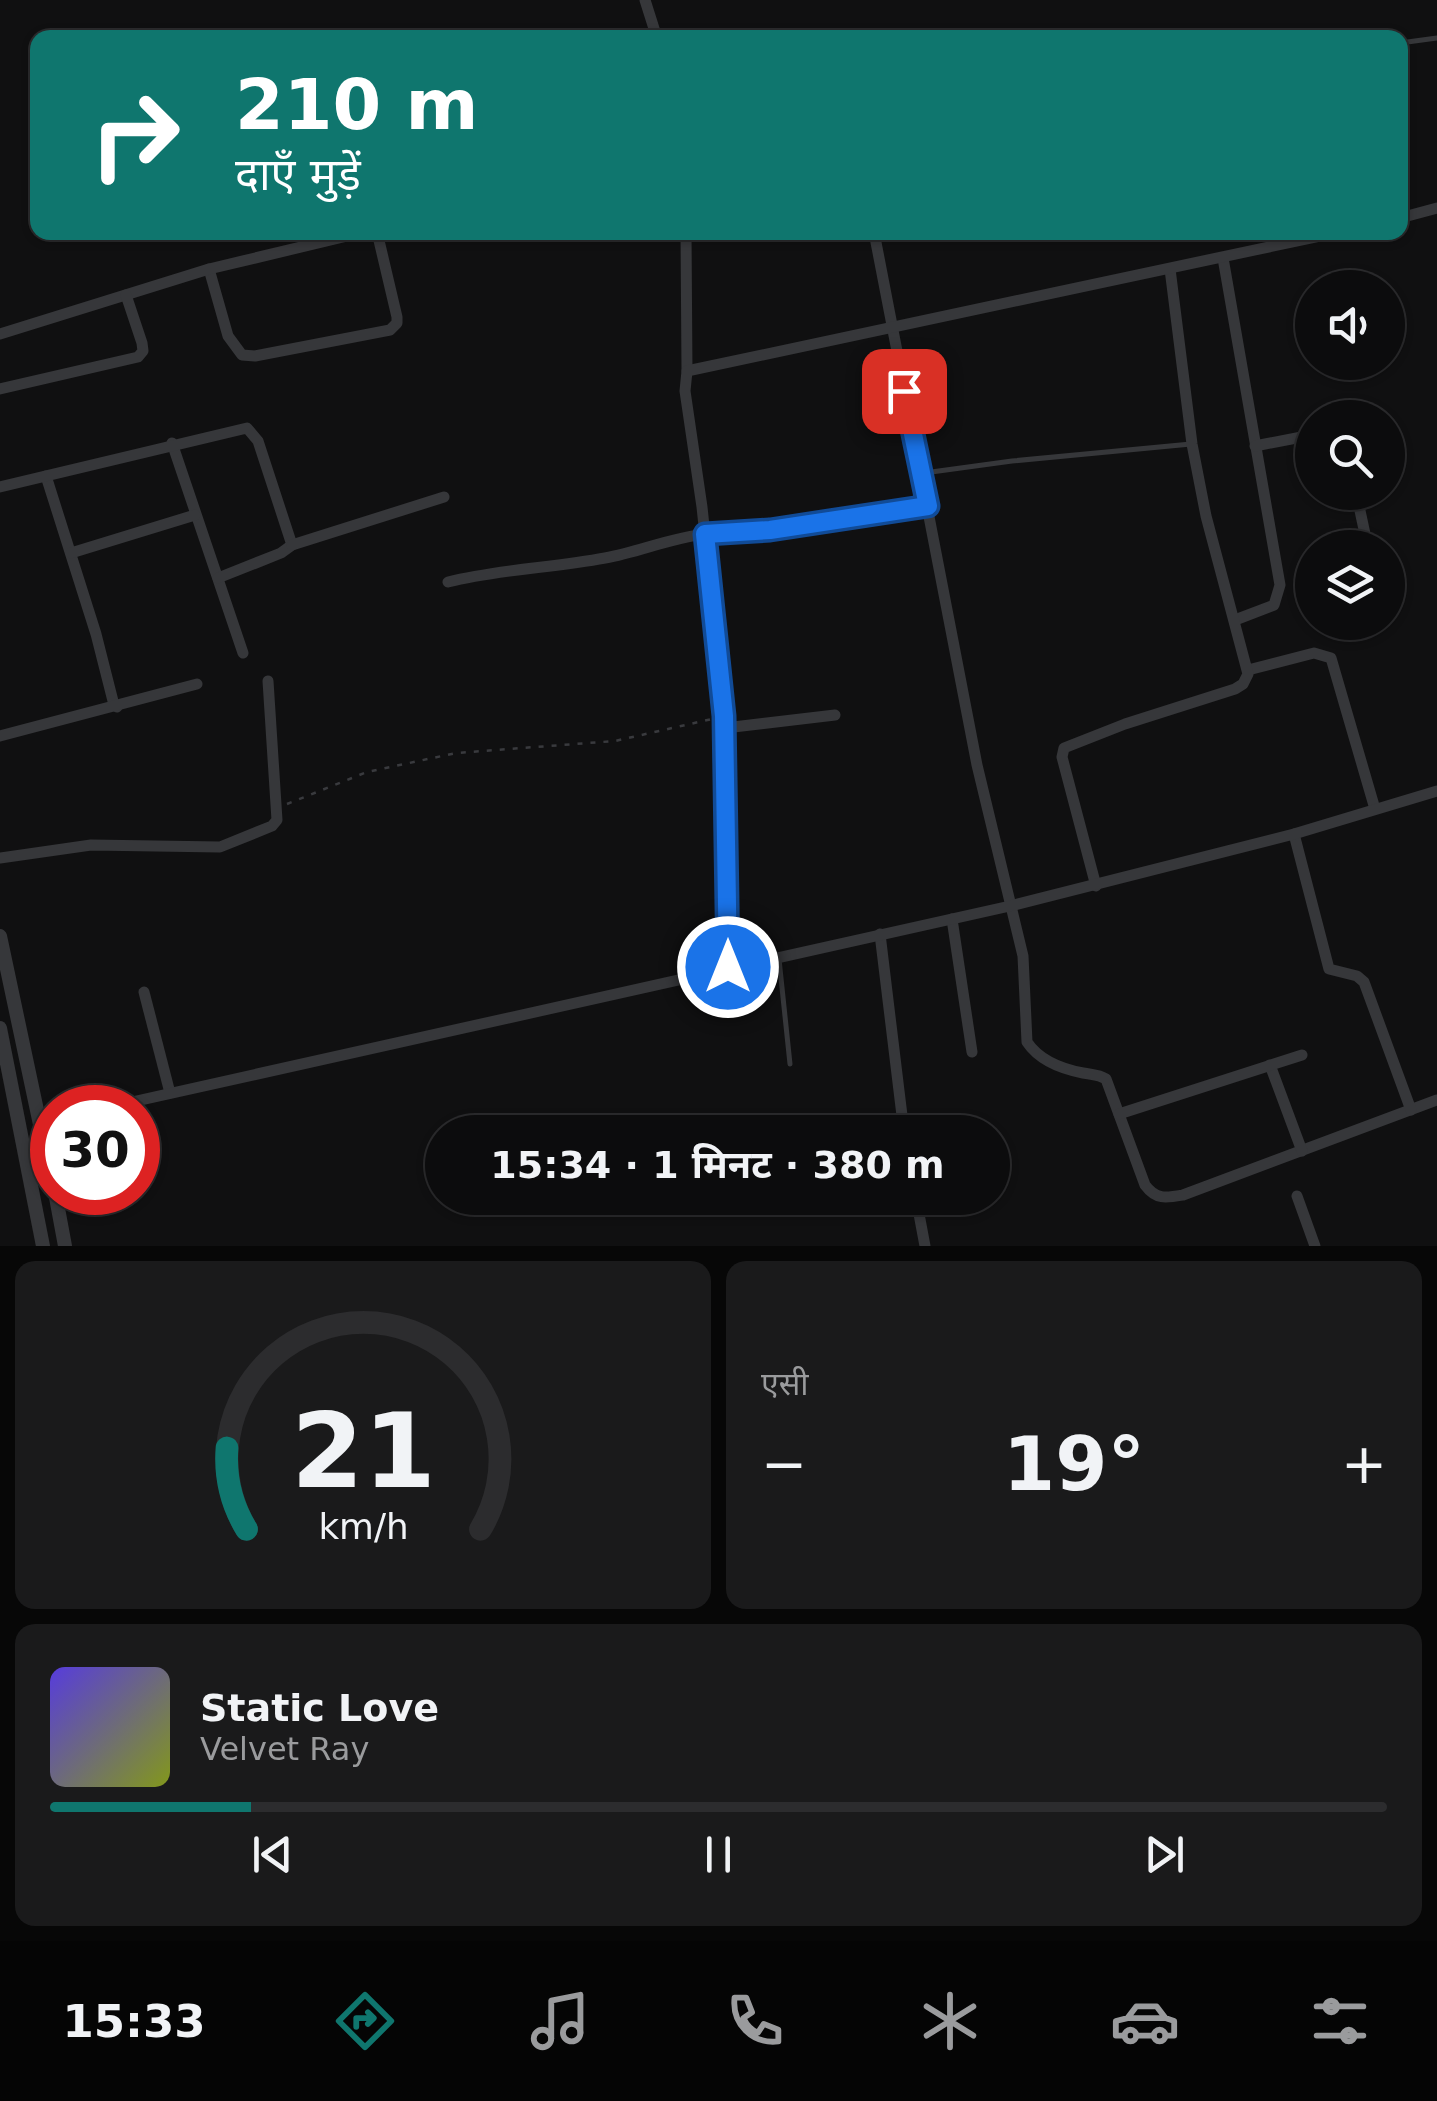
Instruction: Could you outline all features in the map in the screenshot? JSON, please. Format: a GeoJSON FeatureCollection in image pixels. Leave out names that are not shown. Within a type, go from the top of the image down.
{"type":"FeatureCollection","features":[{"type":"Feature","properties":{"kind":"street"},"geometry":{"type":"LineString","coordinates":[[645,0],[654,30]]}},
{"type":"Feature","properties":{"kind":"street"},"geometry":{"type":"LineString","coordinates":[[1408,216],[1437,208]]}},
{"type":"Feature","properties":{"kind":"street"},"geometry":{"type":"LineString","coordinates":[[0,334],[210,269],[331,240]]}},
{"type":"Feature","properties":{"kind":"street"},"geometry":{"type":"LineString","coordinates":[[210,269],[228,336],[242,355],[256,356],[390,330],[397,317],[379,240]]}},
{"type":"Feature","properties":{"kind":"street"},"geometry":{"type":"LineString","coordinates":[[686,240],[685,391],[705,534],[724,722],[728,967]]}},
{"type":"Feature","properties":{"kind":"street"},"geometry":{"type":"LineString","coordinates":[[875,240],[977,764],[1023,956],[1027,1042],[1034,1052],[1054,1064],[1099,1074],[1106,1080],[1145,1186],[1163,1198],[1183,1195],[1437,1100]]}},
{"type":"Feature","properties":{"kind":"street"},"geometry":{"type":"LineString","coordinates":[[686,371],[1303,240]]}},
{"type":"Feature","properties":{"kind":"street"},"geometry":{"type":"LineString","coordinates":[[1223,258],[1280,579],[1279,595],[1269,608],[1234,620]]}},
{"type":"Feature","properties":{"kind":"street"},"geometry":{"type":"LineString","coordinates":[[1096,886],[1062,757],[1064,748],[1240,687],[1248,670],[1206,516],[1192,444],[1170,269]]}},
{"type":"Feature","properties":{"kind":"street"},"geometry":{"type":"LineString","coordinates":[[0,389],[138,357],[143,351],[142,343],[126,294]]}},
{"type":"Feature","properties":{"kind":"street"},"geometry":{"type":"LineString","coordinates":[[0,488],[172,443],[240,428],[252,430],[292,545]]}},
{"type":"Feature","properties":{"kind":"street"},"geometry":{"type":"LineString","coordinates":[[1255,446],[1295,438]]}},
{"type":"Feature","properties":{"kind":"street"},"geometry":{"type":"LineString","coordinates":[[172,443],[243,652]]}},
{"type":"Feature","properties":{"kind":"street"},"geometry":{"type":"LineString","coordinates":[[46,476],[117,707]]}},
{"type":"Feature","properties":{"kind":"street"},"geometry":{"type":"LineString","coordinates":[[218,578],[292,545],[444,498]]}},
{"type":"Feature","properties":{"kind":"street"},"geometry":{"type":"LineString","coordinates":[[71,553],[195,515]]}},
{"type":"Feature","properties":{"kind":"street"},"geometry":{"type":"LineString","coordinates":[[448,582],[489,572],[604,558],[705,534]]}},
{"type":"Feature","properties":{"kind":"street"},"geometry":{"type":"LineString","coordinates":[[1248,670],[1314,653],[1331,658],[1375,809]]}},
{"type":"Feature","properties":{"kind":"street"},"geometry":{"type":"LineString","coordinates":[[0,858],[91,845],[220,847],[272,826],[277,820],[268,681]]}},
{"type":"Feature","properties":{"kind":"street"},"geometry":{"type":"LineString","coordinates":[[0,736],[197,684]]}},
{"type":"Feature","properties":{"kind":"street"},"geometry":{"type":"LineString","coordinates":[[724,722],[835,715]]}},
{"type":"Feature","properties":{"kind":"street"},"geometry":{"type":"LineString","coordinates":[[160,1095],[1096,886],[1294,834],[1437,791]]}},
{"type":"Feature","properties":{"kind":"street"},"geometry":{"type":"LineString","coordinates":[[1294,834],[1330,969],[1357,976],[1364,982],[1411,1110]]}},
{"type":"Feature","properties":{"kind":"street"},"geometry":{"type":"LineString","coordinates":[[952,919],[972,1052]]}},
{"type":"Feature","properties":{"kind":"street"},"geometry":{"type":"LineString","coordinates":[[880,934],[902,1115]]}},
{"type":"Feature","properties":{"kind":"street"},"geometry":{"type":"LineString","coordinates":[[0,936],[38,1085]]}},
{"type":"Feature","properties":{"kind":"street"},"geometry":{"type":"LineString","coordinates":[[144,992],[170,1093]]}},
{"type":"Feature","properties":{"kind":"street"},"geometry":{"type":"LineString","coordinates":[[0,1028],[43,1246]]}},
{"type":"Feature","properties":{"kind":"street"},"geometry":{"type":"LineString","coordinates":[[1120,1114],[1302,1055]]}},
{"type":"Feature","properties":{"kind":"street"},"geometry":{"type":"LineString","coordinates":[[1270,1066],[1302,1151]]}},
{"type":"Feature","properties":{"kind":"street"},"geometry":{"type":"LineString","coordinates":[[1297,1196],[1315,1246]]}},
{"type":"Feature","properties":{"kind":"street"},"geometry":{"type":"LineString","coordinates":[[60,1215],[66,1246]]}},
{"type":"Feature","properties":{"kind":"street"},"geometry":{"type":"LineString","coordinates":[[919,1215],[924,1246]]}},
{"type":"Feature","properties":{"kind":"lane"},"geometry":{"type":"LineString","coordinates":[[1408,42],[1437,38]]}},
{"type":"Feature","properties":{"kind":"lane"},"geometry":{"type":"LineString","coordinates":[[921,474],[1026,459],[1192,444]]}},
{"type":"Feature","properties":{"kind":"lane"},"geometry":{"type":"LineString","coordinates":[[705,534],[770,530],[928,506]]}},
{"type":"Feature","properties":{"kind":"lane"},"geometry":{"type":"LineString","coordinates":[[779,956],[790,1064]]}},
{"type":"Feature","properties":{"kind":"path"},"geometry":{"type":"LineString","coordinates":[[276,809],[367,772],[456,753],[615,740],[724,722]]}},
{"type":"Feature","properties":{"kind":"route"},"geometry":{"type":"LineString","coordinates":[[728,967],[724,716],[705,534],[770,530],[928,506],[904,391]]}}]}
